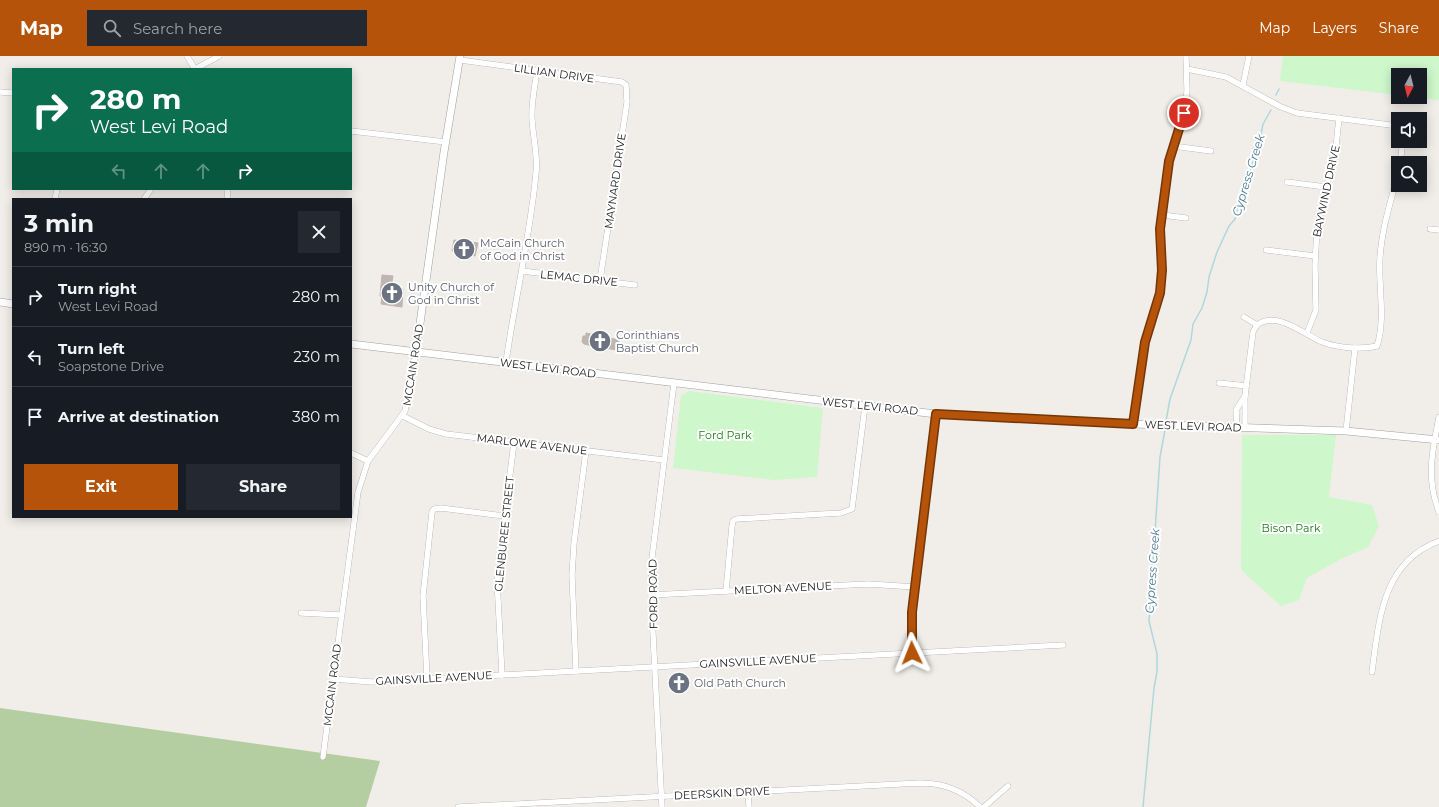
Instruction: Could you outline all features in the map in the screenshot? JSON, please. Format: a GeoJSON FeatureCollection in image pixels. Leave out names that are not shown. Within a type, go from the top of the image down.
{"type":"FeatureCollection","features":[{"type":"Feature","properties":{"kind":"street"},"geometry":{"type":"LineString","coordinates":[[187,56],[194,68]]}},
{"type":"Feature","properties":{"kind":"street"},"geometry":{"type":"LineString","coordinates":[[197,68],[219,56]]}},
{"type":"Feature","properties":{"kind":"street"},"geometry":{"type":"LineString","coordinates":[[1133,424],[1145,342],[1160,293],[1162,270],[1160,235],[1162,215],[1169,161],[1182,123],[1186,104],[1186,56]]}},
{"type":"Feature","properties":{"kind":"street"},"geometry":{"type":"LineString","coordinates":[[1242,85],[1249,56]]}},
{"type":"Feature","properties":{"kind":"street","name":"LILLIAN DRIVE"},"geometry":{"type":"LineString","coordinates":[[460,58],[537,71],[625,83]]}},
{"type":"Feature","properties":{"kind":"street","name":"MCCAIN ROAD"},"geometry":{"type":"LineString","coordinates":[[323,757],[356,501],[368,461],[403,416],[408,404],[446,142],[460,58]]}},
{"type":"Feature","properties":{"kind":"street"},"geometry":{"type":"LineString","coordinates":[[1186,69],[1226,77],[1288,110],[1302,114],[1391,125]]}},
{"type":"Feature","properties":{"kind":"street"},"geometry":{"type":"LineString","coordinates":[[506,362],[513,308],[522,271],[537,168],[532,118],[537,71]]}},
{"type":"Feature","properties":{"kind":"street","name":"MAYNARD DRIVE"},"geometry":{"type":"LineString","coordinates":[[600,280],[627,102],[627,88],[625,83]]}},
{"type":"Feature","properties":{"kind":"street"},"geometry":{"type":"LineString","coordinates":[[0,92],[12,93]]}},
{"type":"Feature","properties":{"kind":"street","name":"BAYWIND DRIVE"},"geometry":{"type":"LineString","coordinates":[[1306,333],[1316,310],[1315,256],[1319,220],[1335,156],[1339,118]]}},
{"type":"Feature","properties":{"kind":"street"},"geometry":{"type":"LineString","coordinates":[[352,131],[446,142]]}},
{"type":"Feature","properties":{"kind":"street"},"geometry":{"type":"LineString","coordinates":[[1173,146],[1211,151]]}},
{"type":"Feature","properties":{"kind":"street"},"geometry":{"type":"LineString","coordinates":[[1287,182],[1326,188]]}},
{"type":"Feature","properties":{"kind":"street"},"geometry":{"type":"LineString","coordinates":[[1245,428],[1246,386],[1253,332],[1257,325],[1268,321],[1284,323],[1325,343],[1356,348],[1377,346],[1381,318],[1380,270],[1382,242],[1386,214],[1392,192]]}},
{"type":"Feature","properties":{"kind":"street"},"geometry":{"type":"LineString","coordinates":[[1162,215],[1186,218]]}},
{"type":"Feature","properties":{"kind":"street"},"geometry":{"type":"LineString","coordinates":[[1430,229],[1439,230]]}},
{"type":"Feature","properties":{"kind":"street"},"geometry":{"type":"LineString","coordinates":[[1266,250],[1315,256]]}},
{"type":"Feature","properties":{"kind":"street","name":"LEMAC DRIVE"},"geometry":{"type":"LineString","coordinates":[[522,271],[635,285]]}},
{"type":"Feature","properties":{"kind":"street"},"geometry":{"type":"LineString","coordinates":[[0,302],[12,304]]}},
{"type":"Feature","properties":{"kind":"street"},"geometry":{"type":"LineString","coordinates":[[1244,317],[1257,325]]}},
{"type":"Feature","properties":{"kind":"street","name":"WEST LEVI ROAD"},"geometry":{"type":"LineString","coordinates":[[352,344],[936,414],[1133,424],[1346,431],[1437,440]]}},
{"type":"Feature","properties":{"kind":"street"},"geometry":{"type":"LineString","coordinates":[[1346,431],[1356,348]]}},
{"type":"Feature","properties":{"kind":"street","name":"FORD ROAD"},"geometry":{"type":"LineString","coordinates":[[662,807],[651,595],[651,564],[674,383]]}},
{"type":"Feature","properties":{"kind":"street"},"geometry":{"type":"LineString","coordinates":[[1219,383],[1246,386]]}},
{"type":"Feature","properties":{"kind":"street"},"geometry":{"type":"LineString","coordinates":[[1237,428],[1236,410],[1245,396]]}},
{"type":"Feature","properties":{"kind":"street"},"geometry":{"type":"LineString","coordinates":[[726,591],[732,526],[733,521],[736,519],[841,513],[852,509],[865,406]]}},
{"type":"Feature","properties":{"kind":"street"},"geometry":{"type":"LineString","coordinates":[[912,653],[911,628],[915,587],[936,414]]}},
{"type":"Feature","properties":{"kind":"street","name":"MARLOWE AVENUE"},"geometry":{"type":"LineString","coordinates":[[403,416],[430,429],[446,434],[664,460]]}},
{"type":"Feature","properties":{"kind":"street"},"geometry":{"type":"LineString","coordinates":[[1439,417],[1437,440],[1432,453],[1431,485],[1439,512]]}},
{"type":"Feature","properties":{"kind":"street","name":"GLENBUREE STREET"},"geometry":{"type":"LineString","coordinates":[[502,675],[497,579],[514,442]]}},
{"type":"Feature","properties":{"kind":"street"},"geometry":{"type":"LineString","coordinates":[[576,671],[572,575],[574,543],[586,451]]}},
{"type":"Feature","properties":{"kind":"street"},"geometry":{"type":"LineString","coordinates":[[352,453],[368,461]]}},
{"type":"Feature","properties":{"kind":"street"},"geometry":{"type":"LineString","coordinates":[[427,678],[423,596],[432,512],[434,509],[441,508],[504,516]]}},
{"type":"Feature","properties":{"kind":"street"},"geometry":{"type":"LineString","coordinates":[[1372,672],[1380,611],[1390,586],[1409,558],[1426,546],[1439,541]]}},
{"type":"Feature","properties":{"kind":"street","name":"MELTON AVENUE"},"geometry":{"type":"LineString","coordinates":[[651,595],[876,584],[915,587]]}},
{"type":"Feature","properties":{"kind":"street"},"geometry":{"type":"LineString","coordinates":[[301,613],[341,615]]}},
{"type":"Feature","properties":{"kind":"street","name":"GAINSVILLE AVENUE"},"geometry":{"type":"LineString","coordinates":[[333,679],[366,682],[1063,645]]}},
{"type":"Feature","properties":{"kind":"street","name":"DEERSKIN DRIVE"},"geometry":{"type":"LineString","coordinates":[[458,807],[748,791],[931,783],[958,790],[972,799],[980,807]]}},
{"type":"Feature","properties":{"kind":"street"},"geometry":{"type":"LineString","coordinates":[[984,807],[1008,786]]}},
{"type":"Feature","properties":{"kind":"street"},"geometry":{"type":"LineString","coordinates":[[748,791],[748,807]]}},
{"type":"Feature","properties":{"kind":"street"},"geometry":{"type":"LineString","coordinates":[[581,800],[581,807]]}},
{"type":"Feature","properties":{"kind":"green space"},"geometry":{"type":"Polygon","coordinates":[[[1283,56],[1439,56],[1439,100],[1427,99],[1427,68],[1391,68],[1391,94],[1280,81],[1283,56]]]}},
{"type":"Feature","properties":{"kind":"green space","name":"Ford Park"},"geometry":{"type":"Polygon","coordinates":[[[689,391],[823,408],[817,477],[774,480],[673,468],[681,396],[689,391]]]}},
{"type":"Feature","properties":{"kind":"green space","name":"Bison Park"},"geometry":{"type":"Polygon","coordinates":[[[1242,435],[1336,435],[1329,497],[1372,505],[1379,526],[1368,547],[1341,559],[1307,578],[1299,600],[1281,606],[1241,570],[1242,435]]]}},
{"type":"Feature","properties":{"kind":"green space"},"geometry":{"type":"Polygon","coordinates":[[[0,708],[380,761],[366,807],[0,807],[0,708]]]}},
{"type":"Feature","properties":{"kind":"building","name":"McCain Church of God in Christ"},"geometry":{"type":"Polygon","coordinates":[[[454,240],[478,243],[475,256],[452,251],[454,240]]]}},
{"type":"Feature","properties":{"kind":"building","name":"Unity Church of God in Christ"},"geometry":{"type":"Polygon","coordinates":[[[382,275],[393,276],[391,288],[403,289],[402,307],[381,304],[382,296],[380,296],[382,275]]]}},
{"type":"Feature","properties":{"kind":"building","name":"Corinthians Baptist Church"},"geometry":{"type":"Polygon","coordinates":[[[586,333],[619,340],[617,350],[604,348],[603,350],[596,349],[597,347],[584,344],[582,342],[583,336],[586,336],[586,333]]]}},
{"type":"Feature","properties":{"kind":"waterway","name":"Cypress Creek"},"geometry":{"type":"LineString","coordinates":[[1276,95],[1279,89]]}},
{"type":"Feature","properties":{"kind":"waterway","name":"Cypress Creek"},"geometry":{"type":"LineString","coordinates":[[1166,421],[1170,399],[1191,340],[1193,324],[1202,308],[1207,292],[1209,277],[1217,252],[1229,226],[1235,219],[1241,191],[1247,180],[1260,140],[1263,124],[1271,110]]}},
{"type":"Feature","properties":{"kind":"waterway","name":"Cypress Creek"},"geometry":{"type":"LineString","coordinates":[[1143,807],[1154,688],[1157,672],[1157,654],[1149,621],[1160,457],[1165,430]]}},
{"type":"Feature","properties":{"kind":"place","name":"McCain Church of God in Christ"},"geometry":{"type":"Point","coordinates":[464,249]}},
{"type":"Feature","properties":{"kind":"place","name":"Unity Church of God in Christ"},"geometry":{"type":"Point","coordinates":[392,293]}},
{"type":"Feature","properties":{"kind":"place","name":"Corinthians Baptist Church"},"geometry":{"type":"Point","coordinates":[600,341]}},
{"type":"Feature","properties":{"kind":"place","name":"Old Path Church"},"geometry":{"type":"Point","coordinates":[679,683]}},
{"type":"Feature","properties":{"kind":"route"},"geometry":{"type":"LineString","coordinates":[[912,653],[912,612],[936,414],[1133,424],[1145,342],[1160,293],[1162,270],[1160,229],[1169,161],[1184,113]]}}]}
